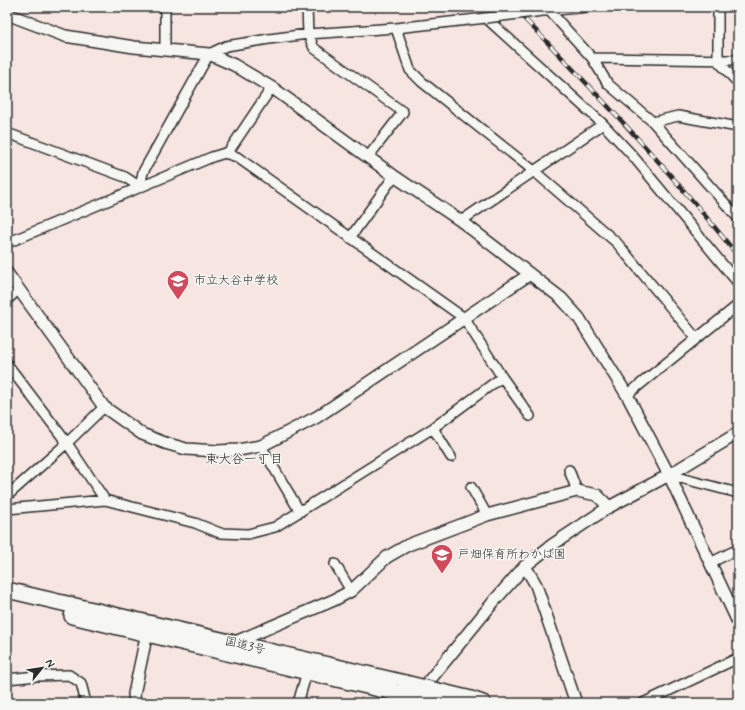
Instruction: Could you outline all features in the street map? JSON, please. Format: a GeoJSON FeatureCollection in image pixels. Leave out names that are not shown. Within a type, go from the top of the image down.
{"type":"FeatureCollection","features":[{"type":"Feature","properties":{"kind":"highway","name":"国道3号"},"geometry":{"type":"LineString","coordinates":[[7,590],[307,672],[477,701]]}},
{"type":"Feature","properties":{"kind":"highway","name":"国道3号"},"geometry":{"type":"LineString","coordinates":[[7,601],[233,643],[400,688],[440,703]]}},
{"type":"Feature","properties":{"kind":"street"},"geometry":{"type":"LineString","coordinates":[[165,7],[165,50]]}},
{"type":"Feature","properties":{"kind":"street"},"geometry":{"type":"LineString","coordinates":[[307,7],[308,34],[314,48],[403,112],[368,157]]}},
{"type":"Feature","properties":{"kind":"street"},"geometry":{"type":"LineString","coordinates":[[140,187],[143,172],[209,54],[226,46],[308,34],[396,28],[546,10],[588,7]]}},
{"type":"Feature","properties":{"kind":"street"},"geometry":{"type":"LineString","coordinates":[[718,7],[718,61],[738,82]]}},
{"type":"Feature","properties":{"kind":"street"},"geometry":{"type":"LineString","coordinates":[[546,10],[592,58],[608,84],[653,122],[738,218]]}},
{"type":"Feature","properties":{"kind":"street"},"geometry":{"type":"LineString","coordinates":[[7,14],[65,36],[134,47],[209,54],[234,65],[272,87],[394,176],[461,221],[561,298],[579,318],[627,395],[668,475],[738,622]]}},
{"type":"Feature","properties":{"kind":"street"},"geometry":{"type":"LineString","coordinates":[[486,18],[603,124],[632,155],[738,283]]}},
{"type":"Feature","properties":{"kind":"street"},"geometry":{"type":"LineString","coordinates":[[396,28],[410,70],[422,82],[534,172],[617,243],[696,338]]}},
{"type":"Feature","properties":{"kind":"street"},"geometry":{"type":"LineString","coordinates":[[592,58],[718,61],[738,60]]}},
{"type":"Feature","properties":{"kind":"street"},"geometry":{"type":"LineString","coordinates":[[227,154],[272,87]]}},
{"type":"Feature","properties":{"kind":"street"},"geometry":{"type":"LineString","coordinates":[[653,122],[678,116],[738,127]]}},
{"type":"Feature","properties":{"kind":"street"},"geometry":{"type":"LineString","coordinates":[[461,221],[603,124]]}},
{"type":"Feature","properties":{"kind":"street"},"geometry":{"type":"LineString","coordinates":[[7,133],[125,177],[140,187]]}},
{"type":"Feature","properties":{"kind":"street"},"geometry":{"type":"LineString","coordinates":[[7,243],[212,157],[225,153],[237,158],[464,318],[502,377],[530,416]]}},
{"type":"Feature","properties":{"kind":"street"},"geometry":{"type":"LineString","coordinates":[[350,238],[394,176]]}},
{"type":"Feature","properties":{"kind":"street"},"geometry":{"type":"LineString","coordinates":[[7,273],[104,407],[142,434],[186,449],[217,451],[238,450],[261,446],[317,417],[530,274]]}},
{"type":"Feature","properties":{"kind":"street"},"geometry":{"type":"LineString","coordinates":[[7,300],[18,289]]}},
{"type":"Feature","properties":{"kind":"street"},"geometry":{"type":"LineString","coordinates":[[627,395],[738,305]]}},
{"type":"Feature","properties":{"kind":"street"},"geometry":{"type":"LineString","coordinates":[[7,364],[67,443],[105,500]]}},
{"type":"Feature","properties":{"kind":"street"},"geometry":{"type":"LineString","coordinates":[[7,509],[105,500],[195,523],[220,533],[248,534],[275,527],[433,428],[502,377]]}},
{"type":"Feature","properties":{"kind":"street"},"geometry":{"type":"LineString","coordinates":[[7,496],[67,443],[104,407]]}},
{"type":"Feature","properties":{"kind":"street"},"geometry":{"type":"LineString","coordinates":[[433,428],[451,458]]}},
{"type":"Feature","properties":{"kind":"street"},"geometry":{"type":"LineString","coordinates":[[411,703],[495,600],[525,566],[552,545],[609,508],[738,433]]}},
{"type":"Feature","properties":{"kind":"street"},"geometry":{"type":"LineString","coordinates":[[261,446],[300,512]]}},
{"type":"Feature","properties":{"kind":"street"},"geometry":{"type":"LineString","coordinates":[[569,470],[577,491]]}},
{"type":"Feature","properties":{"kind":"street"},"geometry":{"type":"LineString","coordinates":[[668,475],[738,493]]}},
{"type":"Feature","properties":{"kind":"street"},"geometry":{"type":"LineString","coordinates":[[471,487],[487,515]]}},
{"type":"Feature","properties":{"kind":"street"},"geometry":{"type":"LineString","coordinates":[[233,643],[334,600],[351,591],[388,557],[408,545],[487,515],[577,491],[597,495],[609,508]]}},
{"type":"Feature","properties":{"kind":"street"},"geometry":{"type":"LineString","coordinates":[[710,563],[738,549]]}},
{"type":"Feature","properties":{"kind":"street"},"geometry":{"type":"LineString","coordinates":[[335,564],[351,591]]}},
{"type":"Feature","properties":{"kind":"street"},"geometry":{"type":"LineString","coordinates":[[525,566],[536,586],[576,703]]}},
{"type":"Feature","properties":{"kind":"street"},"geometry":{"type":"LineString","coordinates":[[135,703],[134,694],[148,628]]}},
{"type":"Feature","properties":{"kind":"street"},"geometry":{"type":"LineString","coordinates":[[643,703],[738,658]]}},
{"type":"Feature","properties":{"kind":"street"},"geometry":{"type":"LineString","coordinates":[[298,703],[307,672]]}},
{"type":"Feature","properties":{"kind":"street"},"geometry":{"type":"LineString","coordinates":[[7,679],[69,675],[80,683],[86,703]]}},
{"type":"Feature","properties":{"kind":"railway"},"geometry":{"type":"LineString","coordinates":[[513,7],[657,160],[738,256]]}},
{"type":"Feature","properties":{"kind":"place","name":"市立大谷中学校"},"geometry":{"type":"Point","coordinates":[178,300]}},
{"type":"Feature","properties":{"kind":"place","name":"戸畑保育所わかば園"},"geometry":{"type":"Point","coordinates":[442,574]}},
{"type":"Feature","properties":{"kind":"district","name":"東大谷一丁目"},"geometry":{"type":"Point","coordinates":[244,459]}}]}
